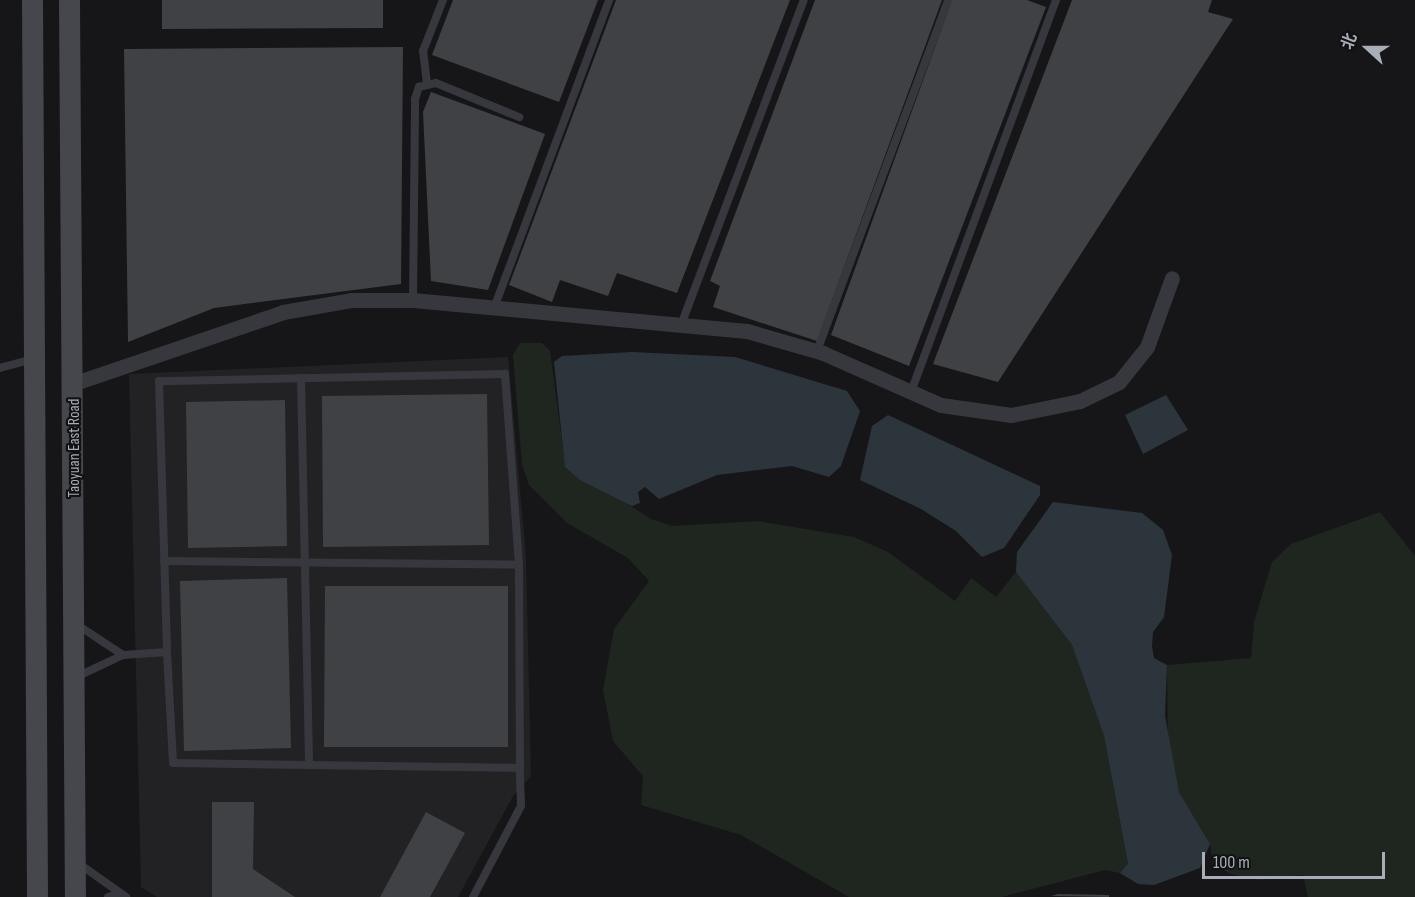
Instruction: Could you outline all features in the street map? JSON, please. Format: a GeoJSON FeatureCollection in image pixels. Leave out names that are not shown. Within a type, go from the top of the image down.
{"type":"FeatureCollection","features":[{"type":"Feature","properties":{"kind":"main road"},"geometry":{"type":"LineString","coordinates":[[32,0],[36,359],[37,897]]}},
{"type":"Feature","properties":{"kind":"main road","name":"Taoyuan East Road"},"geometry":{"type":"LineString","coordinates":[[69,0],[75,383],[75,897]]}},
{"type":"Feature","properties":{"kind":"street"},"geometry":{"type":"LineString","coordinates":[[75,383],[283,312],[351,300],[413,300],[747,331],[817,351],[940,405],[1011,415],[1080,401],[1119,382],[1147,347],[1172,278]]}},
{"type":"Feature","properties":{"kind":"lane"},"geometry":{"type":"LineString","coordinates":[[413,300],[415,99],[427,83],[423,51],[443,0]]}},
{"type":"Feature","properties":{"kind":"lane"},"geometry":{"type":"LineString","coordinates":[[494,308],[609,0]]}},
{"type":"Feature","properties":{"kind":"lane"},"geometry":{"type":"LineString","coordinates":[[681,325],[804,0]]}},
{"type":"Feature","properties":{"kind":"lane"},"geometry":{"type":"LineString","coordinates":[[817,351],[948,0]]}},
{"type":"Feature","properties":{"kind":"lane"},"geometry":{"type":"LineString","coordinates":[[911,392],[1056,0]]}},
{"type":"Feature","properties":{"kind":"lane"},"geometry":{"type":"LineString","coordinates":[[427,83],[519,117]]}},
{"type":"Feature","properties":{"kind":"lane"},"geometry":{"type":"LineString","coordinates":[[0,368],[36,359]]}},
{"type":"Feature","properties":{"kind":"lane"},"geometry":{"type":"LineString","coordinates":[[473,897],[521,806],[519,565],[505,374],[159,381],[167,652],[173,763],[520,768]]}},
{"type":"Feature","properties":{"kind":"lane"},"geometry":{"type":"LineString","coordinates":[[301,378],[309,765]]}},
{"type":"Feature","properties":{"kind":"lane"},"geometry":{"type":"LineString","coordinates":[[164,561],[519,565]]}},
{"type":"Feature","properties":{"kind":"lane"},"geometry":{"type":"LineString","coordinates":[[75,623],[123,655]]}},
{"type":"Feature","properties":{"kind":"lane"},"geometry":{"type":"LineString","coordinates":[[75,678],[123,655],[167,652]]}},
{"type":"Feature","properties":{"kind":"lane"},"geometry":{"type":"LineString","coordinates":[[75,860],[123,895]]}},
{"type":"Feature","properties":{"kind":"lane"},"geometry":{"type":"LineString","coordinates":[[108,897],[123,895]]}},
{"type":"Feature","properties":{"kind":"shaded area"},"geometry":{"type":"Polygon","coordinates":[[[520,343],[542,343],[550,351],[564,456],[580,480],[597,484],[651,519],[672,526],[758,521],[854,537],[888,552],[955,601],[971,578],[996,597],[1016,572],[1072,645],[1104,736],[1128,865],[1120,873],[1105,870],[1002,897],[849,897],[741,835],[641,805],[643,776],[613,741],[603,690],[614,629],[649,581],[628,558],[567,523],[529,485],[522,465],[513,355],[520,343]]]}},
{"type":"Feature","properties":{"kind":"shaded area"},"geometry":{"type":"Polygon","coordinates":[[[632,352],[735,357],[847,391],[860,411],[841,466],[829,477],[792,466],[717,475],[659,499],[645,487],[638,492],[640,503],[632,506],[580,480],[565,467],[554,362],[562,356],[632,352]]]}},
{"type":"Feature","properties":{"kind":"shaded area"},"geometry":{"type":"Polygon","coordinates":[[[508,357],[526,556],[531,776],[513,796],[458,897],[157,897],[141,887],[129,374],[508,357]]]}},
{"type":"Feature","properties":{"kind":"shaded area"},"geometry":{"type":"Polygon","coordinates":[[[1166,395],[1188,430],[1143,454],[1125,415],[1166,395]]]}},
{"type":"Feature","properties":{"kind":"shaded area"},"geometry":{"type":"Polygon","coordinates":[[[888,415],[1040,486],[1040,495],[1004,548],[982,557],[956,531],[921,509],[860,480],[872,426],[888,415]]]}},
{"type":"Feature","properties":{"kind":"shaded area"},"geometry":{"type":"Polygon","coordinates":[[[1053,502],[1142,513],[1163,530],[1172,555],[1164,617],[1153,632],[1152,646],[1154,658],[1167,665],[1165,716],[1179,792],[1210,844],[1200,868],[1154,885],[1138,884],[1120,873],[1128,864],[1104,736],[1072,645],[1016,572],[1017,552],[1053,502]]]}},
{"type":"Feature","properties":{"kind":"shaded area"},"geometry":{"type":"Polygon","coordinates":[[[1380,512],[1415,556],[1415,897],[1308,897],[1303,875],[1260,880],[1230,874],[1213,863],[1210,844],[1179,792],[1168,750],[1167,665],[1251,658],[1254,622],[1272,562],[1291,544],[1380,512]]]}},
{"type":"Feature","properties":{"kind":"building"},"geometry":{"type":"Polygon","coordinates":[[[162,0],[383,0],[383,28],[162,29],[162,0]]]}},
{"type":"Feature","properties":{"kind":"building"},"geometry":{"type":"Polygon","coordinates":[[[453,0],[598,0],[559,102],[432,55],[453,0]]]}},
{"type":"Feature","properties":{"kind":"building"},"geometry":{"type":"Polygon","coordinates":[[[616,0],[790,0],[677,293],[617,273],[608,296],[560,280],[552,302],[509,285],[616,0]]]}},
{"type":"Feature","properties":{"kind":"building"},"geometry":{"type":"Polygon","coordinates":[[[815,0],[942,0],[817,341],[713,307],[720,286],[710,281],[815,0]]]}},
{"type":"Feature","properties":{"kind":"building"},"geometry":{"type":"Polygon","coordinates":[[[952,0],[1027,0],[1046,7],[909,366],[831,335],[952,0]]]}},
{"type":"Feature","properties":{"kind":"building"},"geometry":{"type":"Polygon","coordinates":[[[1072,0],[1212,0],[1208,12],[1233,19],[998,382],[933,364],[1072,0]]]}},
{"type":"Feature","properties":{"kind":"building"},"geometry":{"type":"Polygon","coordinates":[[[403,47],[401,284],[214,308],[128,342],[124,49],[403,47]]]}},
{"type":"Feature","properties":{"kind":"building"},"geometry":{"type":"Polygon","coordinates":[[[431,92],[545,134],[488,290],[431,281],[423,112],[431,92]]]}},
{"type":"Feature","properties":{"kind":"building"},"geometry":{"type":"Polygon","coordinates":[[[487,394],[489,545],[323,547],[322,396],[487,394]]]}},
{"type":"Feature","properties":{"kind":"building"},"geometry":{"type":"Polygon","coordinates":[[[285,400],[287,546],[188,548],[186,402],[285,400]]]}},
{"type":"Feature","properties":{"kind":"building"},"geometry":{"type":"Polygon","coordinates":[[[287,578],[291,748],[184,751],[180,581],[287,578]]]}},
{"type":"Feature","properties":{"kind":"building"},"geometry":{"type":"Polygon","coordinates":[[[325,586],[508,586],[508,747],[324,747],[325,586]]]}},
{"type":"Feature","properties":{"kind":"building"},"geometry":{"type":"Polygon","coordinates":[[[212,802],[254,802],[253,869],[295,897],[212,897],[212,802]]]}},
{"type":"Feature","properties":{"kind":"building"},"geometry":{"type":"Polygon","coordinates":[[[426,812],[465,833],[430,897],[380,897],[426,812]]]}},
{"type":"Feature","properties":{"kind":"building"},"geometry":{"type":"Polygon","coordinates":[[[1058,894],[1109,895],[1109,897],[1051,896],[1058,894]]]}}]}
